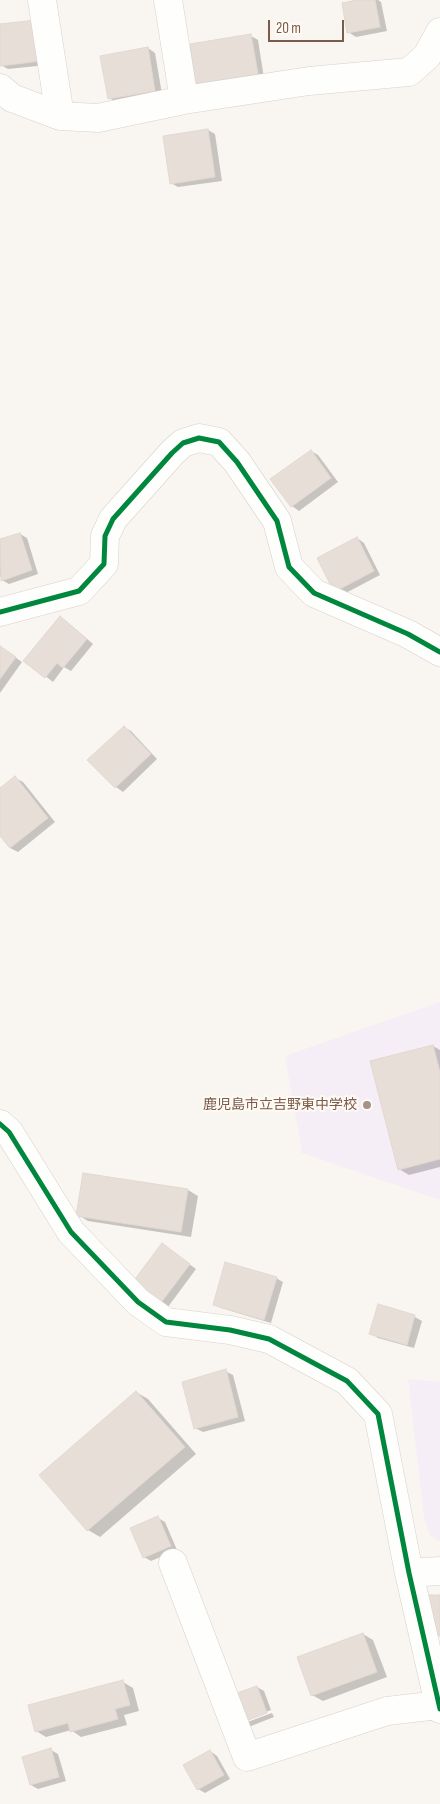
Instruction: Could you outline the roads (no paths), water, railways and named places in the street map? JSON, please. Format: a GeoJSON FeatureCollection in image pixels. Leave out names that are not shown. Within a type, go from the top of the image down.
{"type":"FeatureCollection","features":[{"type":"Feature","properties":{"kind":"street"},"geometry":{"type":"LineString","coordinates":[[42,0],[60,116]]}},
{"type":"Feature","properties":{"kind":"street"},"geometry":{"type":"LineString","coordinates":[[168,0],[184,100]]}},
{"type":"Feature","properties":{"kind":"street"},"geometry":{"type":"LineString","coordinates":[[0,88],[12,98],[60,116],[98,118],[184,100],[309,81],[409,72],[427,56],[440,32]]}},
{"type":"Feature","properties":{"kind":"street"},"geometry":{"type":"LineString","coordinates":[[0,612],[79,591],[104,564],[105,536],[113,519],[172,453],[183,443],[199,438],[219,442],[237,462],[277,520],[289,567],[314,593],[408,634],[440,652]]}},
{"type":"Feature","properties":{"kind":"street"},"geometry":{"type":"LineString","coordinates":[[0,1124],[9,1132],[71,1232],[138,1302],[166,1322],[230,1330],[269,1339],[347,1381],[378,1414],[409,1573],[439,1707],[387,1711],[247,1757],[173,1563]]}},
{"type":"Feature","properties":{"kind":"street"},"geometry":{"type":"LineString","coordinates":[[409,1573],[440,1571]]}},
{"type":"Feature","properties":{"kind":"place","name":"鹿児島市立吉野東中学校"},"geometry":{"type":"Point","coordinates":[367,1105]}}]}
